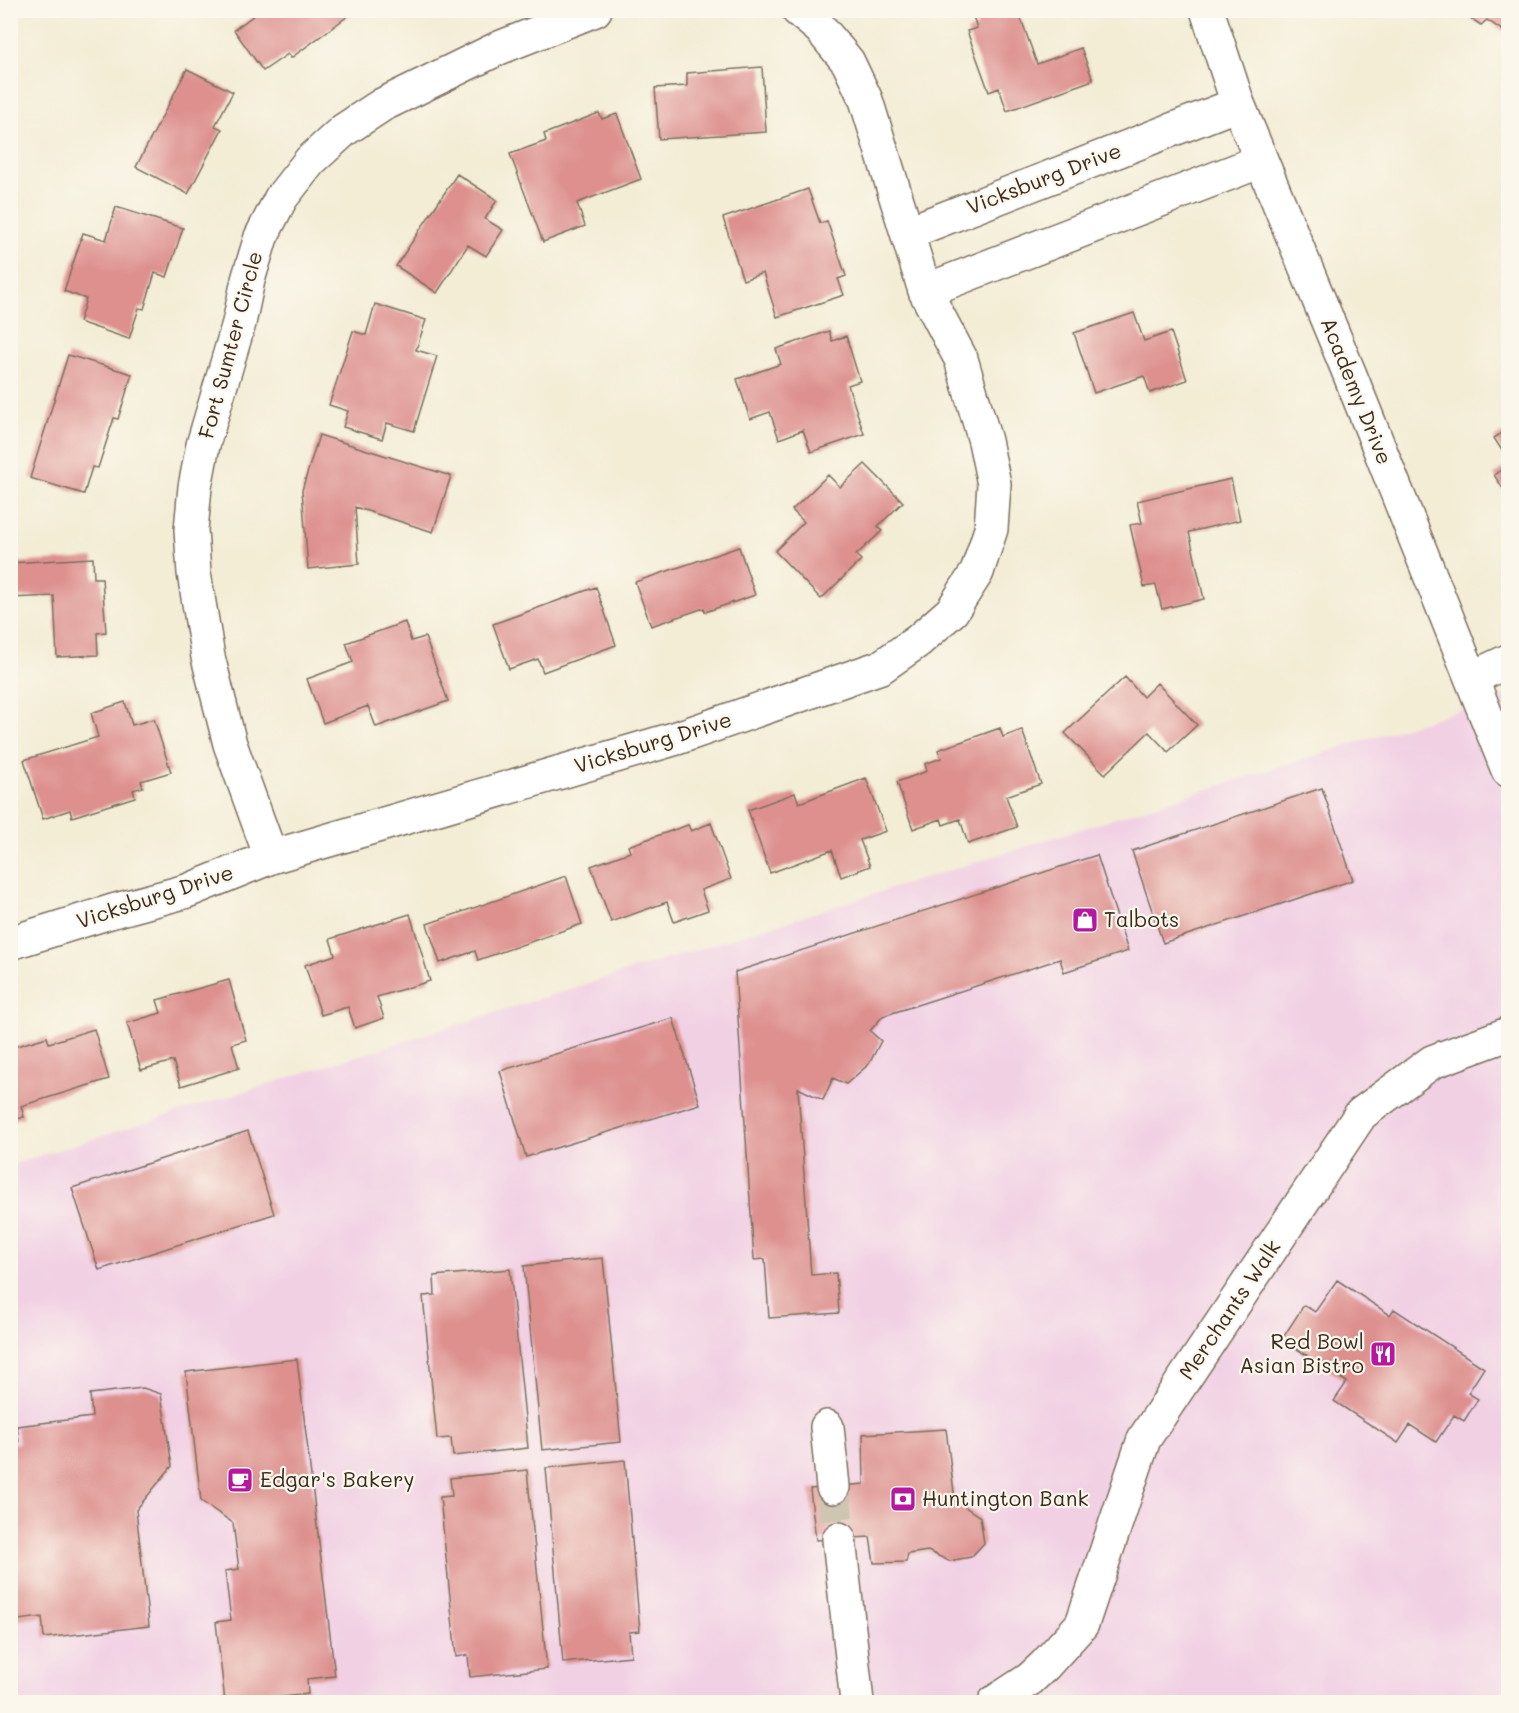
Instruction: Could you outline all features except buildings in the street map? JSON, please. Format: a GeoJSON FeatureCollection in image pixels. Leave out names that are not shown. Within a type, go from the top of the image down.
{"type":"FeatureCollection","features":[{"type":"Feature","properties":{"kind":"street","name":"Fort Sumter Circle"},"geometry":{"type":"LineString","coordinates":[[271,857],[230,744],[208,657],[194,573],[191,530],[195,487],[203,445],[239,323],[248,280],[261,237],[281,198],[310,161],[344,130],[382,105],[499,48],[595,10]]}},
{"type":"Feature","properties":{"kind":"street"},"geometry":{"type":"LineString","coordinates":[[798,10],[820,28],[848,62],[866,100],[907,233]]}},
{"type":"Feature","properties":{"kind":"street","name":"Academy Drive"},"geometry":{"type":"LineString","coordinates":[[1207,10],[1238,104],[1509,770]]}},
{"type":"Feature","properties":{"kind":"street","name":"Vicksburg Drive"},"geometry":{"type":"LineString","coordinates":[[10,943],[187,891],[271,857],[676,738],[881,667],[918,641],[952,611],[977,572],[991,529],[994,484],[985,441],[961,359],[926,291],[907,233],[1238,104]]}},
{"type":"Feature","properties":{"kind":"street"},"geometry":{"type":"LineString","coordinates":[[926,291],[1261,161]]}},
{"type":"Feature","properties":{"kind":"street"},"geometry":{"type":"LineString","coordinates":[[1472,678],[1509,661]]}},
{"type":"Feature","properties":{"kind":"street","name":"Merchants Walk"},"geometry":{"type":"LineString","coordinates":[[995,1702],[1030,1679],[1082,1624],[1144,1439],[1361,1114],[1432,1062],[1509,1034]]}},
{"type":"Feature","properties":{"kind":"street"},"geometry":{"type":"LineString","coordinates":[[827,1426],[834,1487]]}},
{"type":"Feature","properties":{"kind":"street"},"geometry":{"type":"LineString","coordinates":[[839,1539],[857,1702]]}},
{"type":"Feature","properties":{"kind":"shaded area"},"geometry":{"type":"Polygon","coordinates":[[[1508,695],[1508,1702],[11,1702],[10,1165],[1508,695]]]}},
{"type":"Feature","properties":{"kind":"tunnel"},"geometry":{"type":"LineString","coordinates":[[833,1487],[839,1539]]}},
{"type":"Feature","properties":{"kind":"place","name":"Talbots"},"geometry":{"type":"Point","coordinates":[1085,920]}},
{"type":"Feature","properties":{"kind":"place","name":"Red Bowl Asian Bistro"},"geometry":{"type":"Point","coordinates":[1383,1354]}},
{"type":"Feature","properties":{"kind":"place","name":"Edgar's Bakery"},"geometry":{"type":"Point","coordinates":[240,1480]}},
{"type":"Feature","properties":{"kind":"place","name":"Huntington Bank"},"geometry":{"type":"Point","coordinates":[903,1499]}}]}
